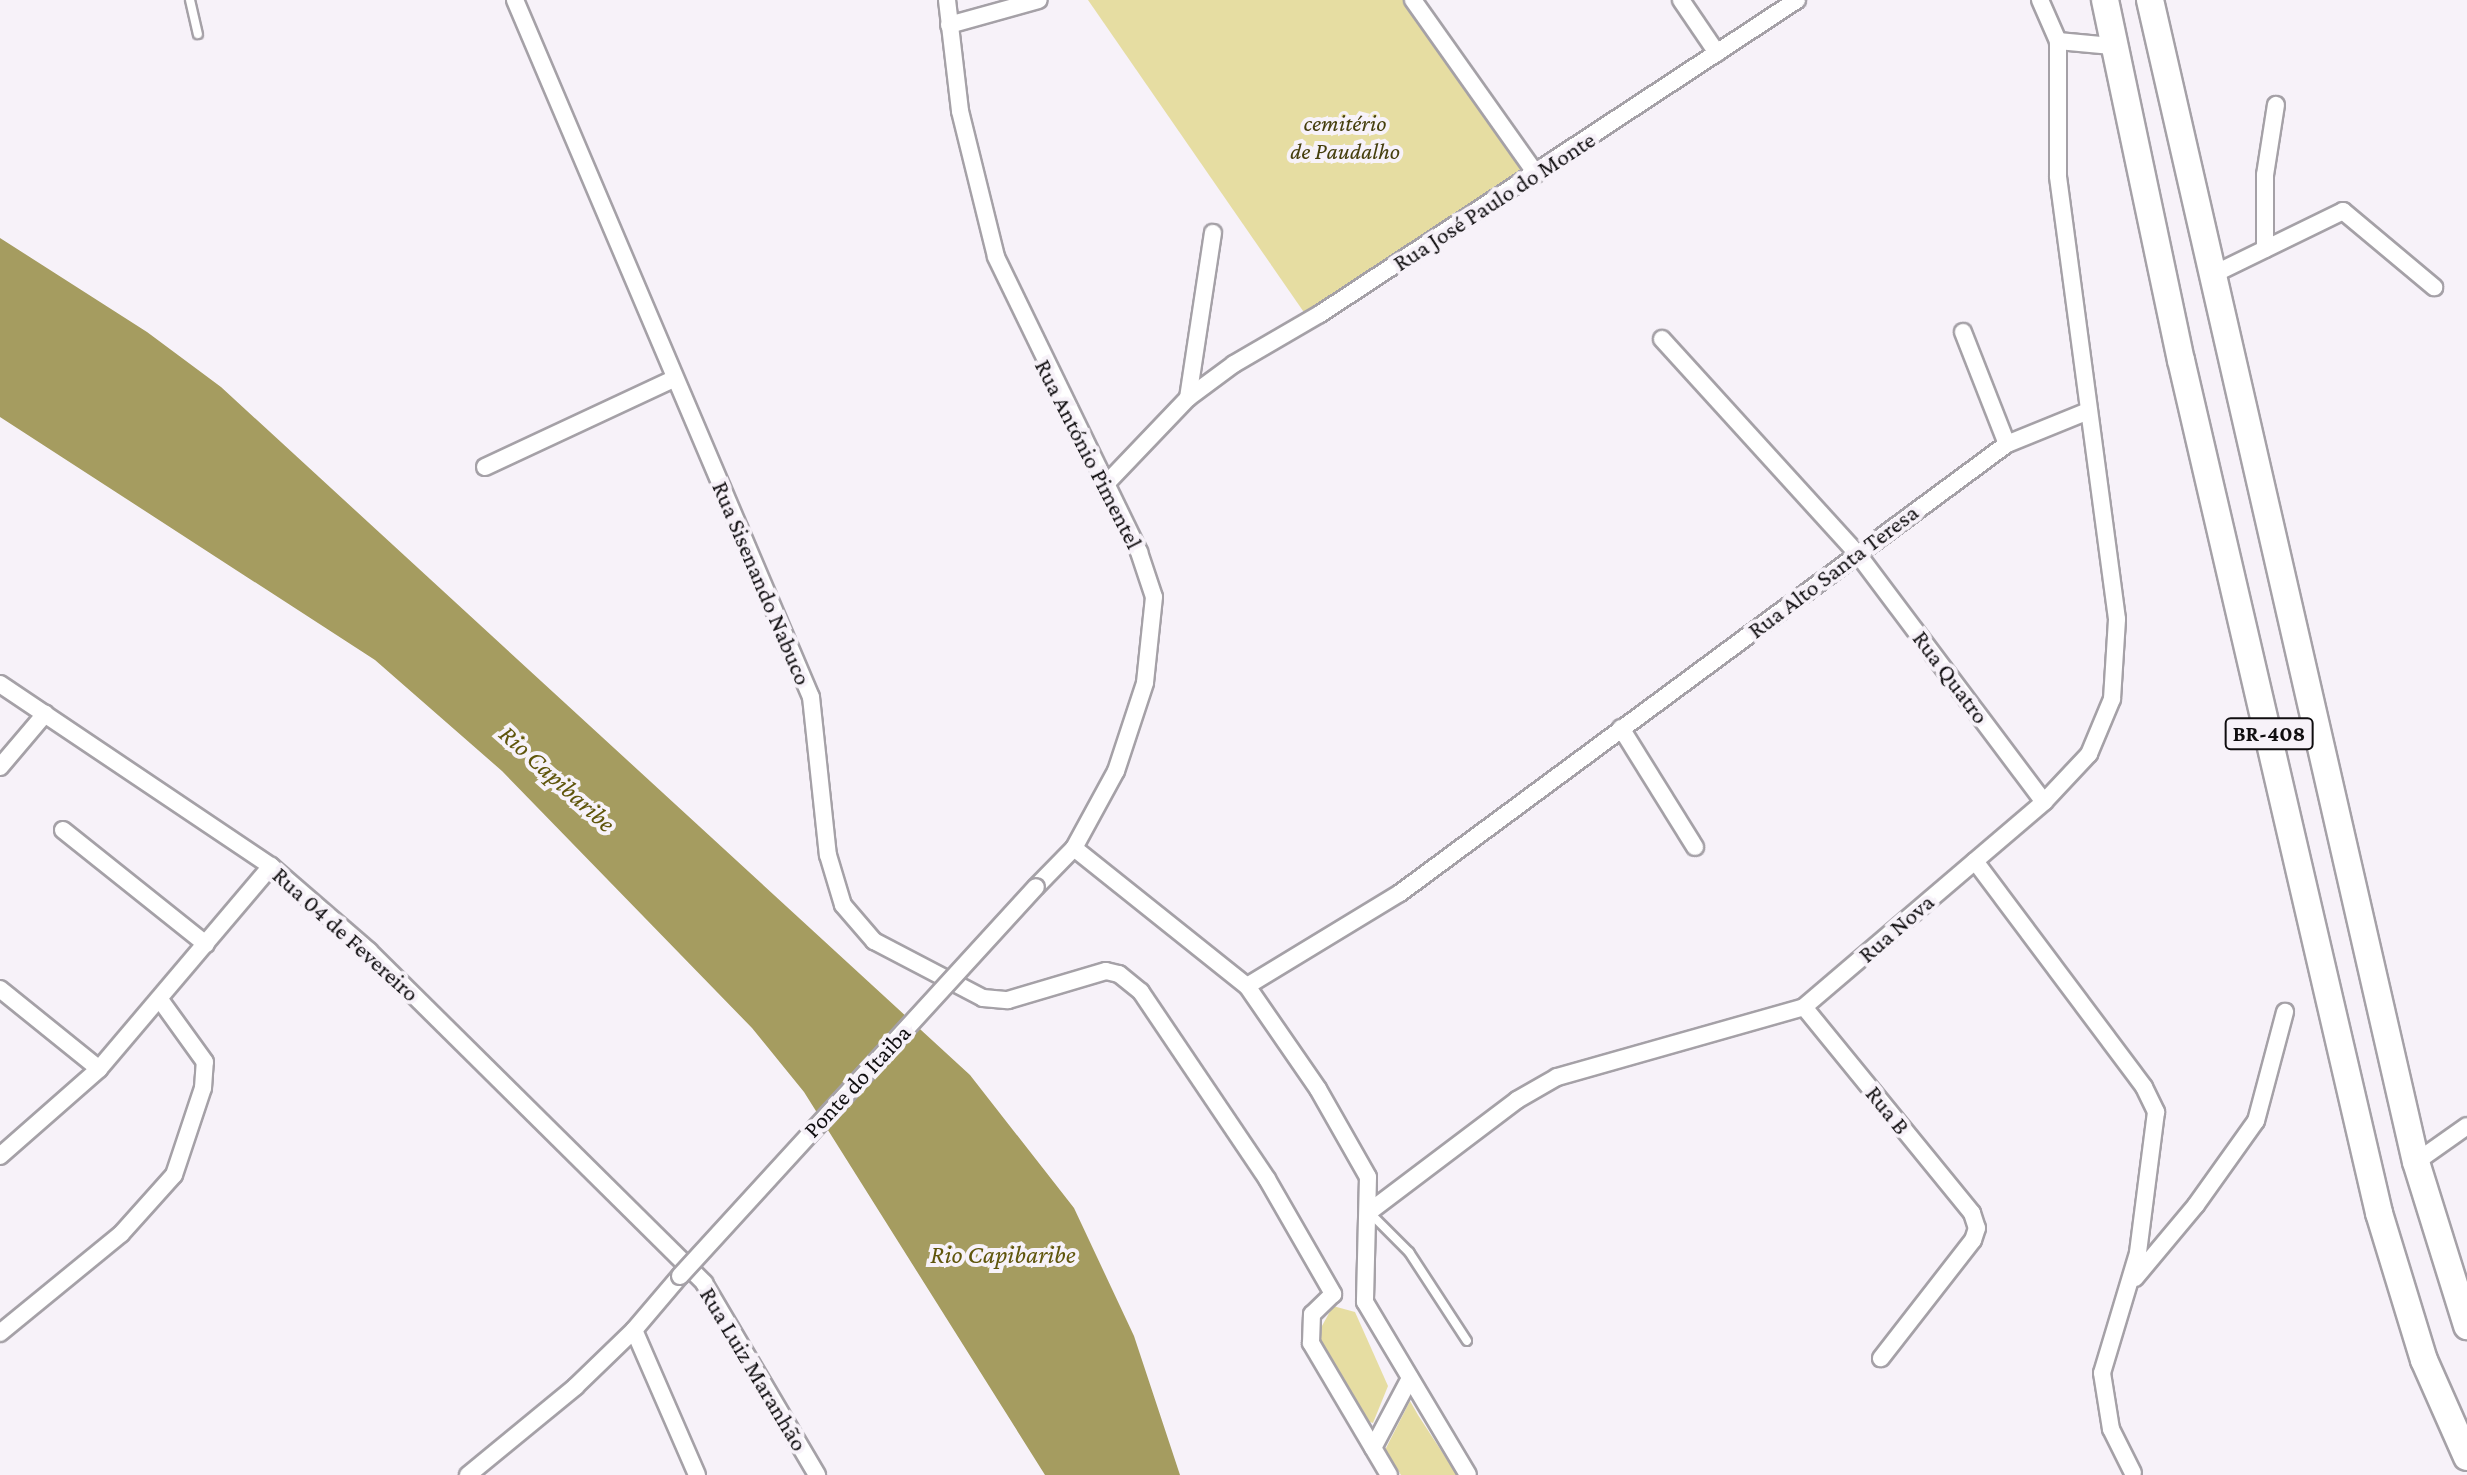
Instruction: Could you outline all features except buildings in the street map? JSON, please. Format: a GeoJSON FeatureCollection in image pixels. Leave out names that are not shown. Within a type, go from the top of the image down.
{"type":"FeatureCollection","features":[{"type":"Feature","properties":{"kind":"highway","name":"BR-408"},"geometry":{"type":"LineString","coordinates":[[2105,0],[2112,46],[2379,1213],[2424,1360],[2467,1457]]}},
{"type":"Feature","properties":{"kind":"highway","name":"BR-408"},"geometry":{"type":"LineString","coordinates":[[2150,0],[2416,1162],[2467,1326]]}},
{"type":"Feature","properties":{"kind":"street","name":"Rua Sisenando Nabuco"},"geometry":{"type":"LineString","coordinates":[[515,0],[811,697],[833,882],[853,921],[906,961],[983,998],[1008,1000],[1106,971],[1128,980],[1162,1019],[1267,1179],[1333,1294]]}},
{"type":"Feature","properties":{"kind":"street","name":"Rua António Pimentel"},"geometry":{"type":"LineString","coordinates":[[947,0],[972,173],[996,257],[1150,578],[1152,650],[1137,715],[1116,771],[1074,848],[1036,887]]}},
{"type":"Feature","properties":{"kind":"street"},"geometry":{"type":"LineString","coordinates":[[949,25],[1039,0]]}},
{"type":"Feature","properties":{"kind":"street"},"geometry":{"type":"LineString","coordinates":[[1413,0],[1536,174]]}},
{"type":"Feature","properties":{"kind":"street"},"geometry":{"type":"LineString","coordinates":[[1681,0],[1717,53]]}},
{"type":"Feature","properties":{"kind":"street","name":"Rua José Paulo do Monte"},"geometry":{"type":"LineString","coordinates":[[1104,486],[1188,398],[1234,364],[1536,174],[1797,0]]}},
{"type":"Feature","properties":{"kind":"street"},"geometry":{"type":"LineString","coordinates":[[2040,0],[2058,41],[2058,176],[2086,412]]}},
{"type":"Feature","properties":{"kind":"street"},"geometry":{"type":"LineString","coordinates":[[2058,41],[2112,46]]}},
{"type":"Feature","properties":{"kind":"street"},"geometry":{"type":"LineString","coordinates":[[2265,249],[2265,175],[2276,105]]}},
{"type":"Feature","properties":{"kind":"street"},"geometry":{"type":"LineString","coordinates":[[2212,275],[2343,211],[2434,287]]}},
{"type":"Feature","properties":{"kind":"street"},"geometry":{"type":"LineString","coordinates":[[1188,398],[1213,233]]}},
{"type":"Feature","properties":{"kind":"street"},"geometry":{"type":"LineString","coordinates":[[1963,332],[2007,444]]}},
{"type":"Feature","properties":{"kind":"street","name":"Rua Quatro"},"geometry":{"type":"LineString","coordinates":[[1662,339],[1857,553],[2044,802]]}},
{"type":"Feature","properties":{"kind":"street"},"geometry":{"type":"LineString","coordinates":[[485,467],[674,379]]}},
{"type":"Feature","properties":{"kind":"street","name":"Rua Alto Santa Teresa"},"geometry":{"type":"LineString","coordinates":[[1247,986],[1400,893],[2007,444],[2086,412]]}},
{"type":"Feature","properties":{"kind":"street","name":"Rua Nova"},"geometry":{"type":"LineString","coordinates":[[1369,1212],[1517,1100],[1557,1077],[1804,1007],[2044,802],[2089,754],[2112,699],[2117,662],[2111,558],[2086,412]]}},
{"type":"Feature","properties":{"kind":"street","name":"Rua 04 de Fevereiro"},"geometry":{"type":"LineString","coordinates":[[0,684],[271,866],[369,951],[654,1231]]}},
{"type":"Feature","properties":{"kind":"street"},"geometry":{"type":"LineString","coordinates":[[0,767],[45,714]]}},
{"type":"Feature","properties":{"kind":"street"},"geometry":{"type":"LineString","coordinates":[[1621,728],[1695,847]]}},
{"type":"Feature","properties":{"kind":"street"},"geometry":{"type":"LineString","coordinates":[[63,830],[206,944]]}},
{"type":"Feature","properties":{"kind":"street"},"geometry":{"type":"LineString","coordinates":[[1074,848],[1247,986],[1362,1165],[1371,1188],[1363,1248],[1365,1302],[1468,1475]]}},
{"type":"Feature","properties":{"kind":"street"},"geometry":{"type":"LineString","coordinates":[[1975,861],[2154,1103],[2155,1139],[2131,1282],[2102,1373],[2111,1429],[2133,1473]]}},
{"type":"Feature","properties":{"kind":"street"},"geometry":{"type":"LineString","coordinates":[[0,1156],[99,1069],[161,1001],[271,866]]}},
{"type":"Feature","properties":{"kind":"street","name":"Ponte do Itaiba"},"geometry":{"type":"LineString","coordinates":[[468,1475],[634,1330],[1036,887]]}},
{"type":"Feature","properties":{"kind":"street"},"geometry":{"type":"LineString","coordinates":[[0,989],[99,1069]]}},
{"type":"Feature","properties":{"kind":"street"},"geometry":{"type":"LineString","coordinates":[[0,1333],[121,1234],[174,1175],[203,1088],[205,1062],[161,1001]]}},
{"type":"Feature","properties":{"kind":"street","name":"Rua B"},"geometry":{"type":"LineString","coordinates":[[1804,1007],[1972,1213],[1977,1228],[1973,1240],[1881,1358]]}},
{"type":"Feature","properties":{"kind":"street"},"geometry":{"type":"LineString","coordinates":[[2131,1282],[2196,1205],[2256,1121],[2285,1012]]}},
{"type":"Feature","properties":{"kind":"street"},"geometry":{"type":"LineString","coordinates":[[2416,1162],[2467,1126]]}},
{"type":"Feature","properties":{"kind":"street","name":"Rua Luiz Maranhão"},"geometry":{"type":"LineString","coordinates":[[654,1231],[725,1311],[817,1475]]}},
{"type":"Feature","properties":{"kind":"street"},"geometry":{"type":"LineString","coordinates":[[1365,1302],[1333,1294],[1315,1308],[1309,1323],[1313,1348],[1389,1475]]}},
{"type":"Feature","properties":{"kind":"street"},"geometry":{"type":"LineString","coordinates":[[634,1330],[697,1475]]}},
{"type":"Feature","properties":{"kind":"street"},"geometry":{"type":"LineString","coordinates":[[1373,1448],[1410,1378]]}},
{"type":"Feature","properties":{"kind":"lane"},"geometry":{"type":"LineString","coordinates":[[190,0],[198,34]]}},
{"type":"Feature","properties":{"kind":"lane"},"geometry":{"type":"LineString","coordinates":[[1369,1212],[1409,1252],[1467,1341]]}},
{"type":"Feature","properties":{"kind":"green space","name":"cemitério de Paudalho"},"geometry":{"type":"Polygon","coordinates":[[[1088,0],[1410,0],[1533,174],[1310,321],[1088,0]]]}},
{"type":"Feature","properties":{"kind":"green space"},"geometry":{"type":"Polygon","coordinates":[[[1333,1306],[1355,1312],[1388,1386],[1373,1423],[1364,1420],[1312,1344],[1333,1306]]]}},
{"type":"Feature","properties":{"kind":"green space"},"geometry":{"type":"Polygon","coordinates":[[[1410,1401],[1457,1475],[1401,1475],[1385,1450],[1410,1401]]]}},
{"type":"Feature","properties":{"kind":"water","name":"Rio Capibaribe"},"geometry":{"type":"Polygon","coordinates":[[[0,238],[147,332],[221,387],[970,1075],[1074,1208],[1134,1336],[1180,1475],[1045,1475],[804,1092],[752,1028],[502,771],[375,660],[0,417],[0,238]]]}}]}
